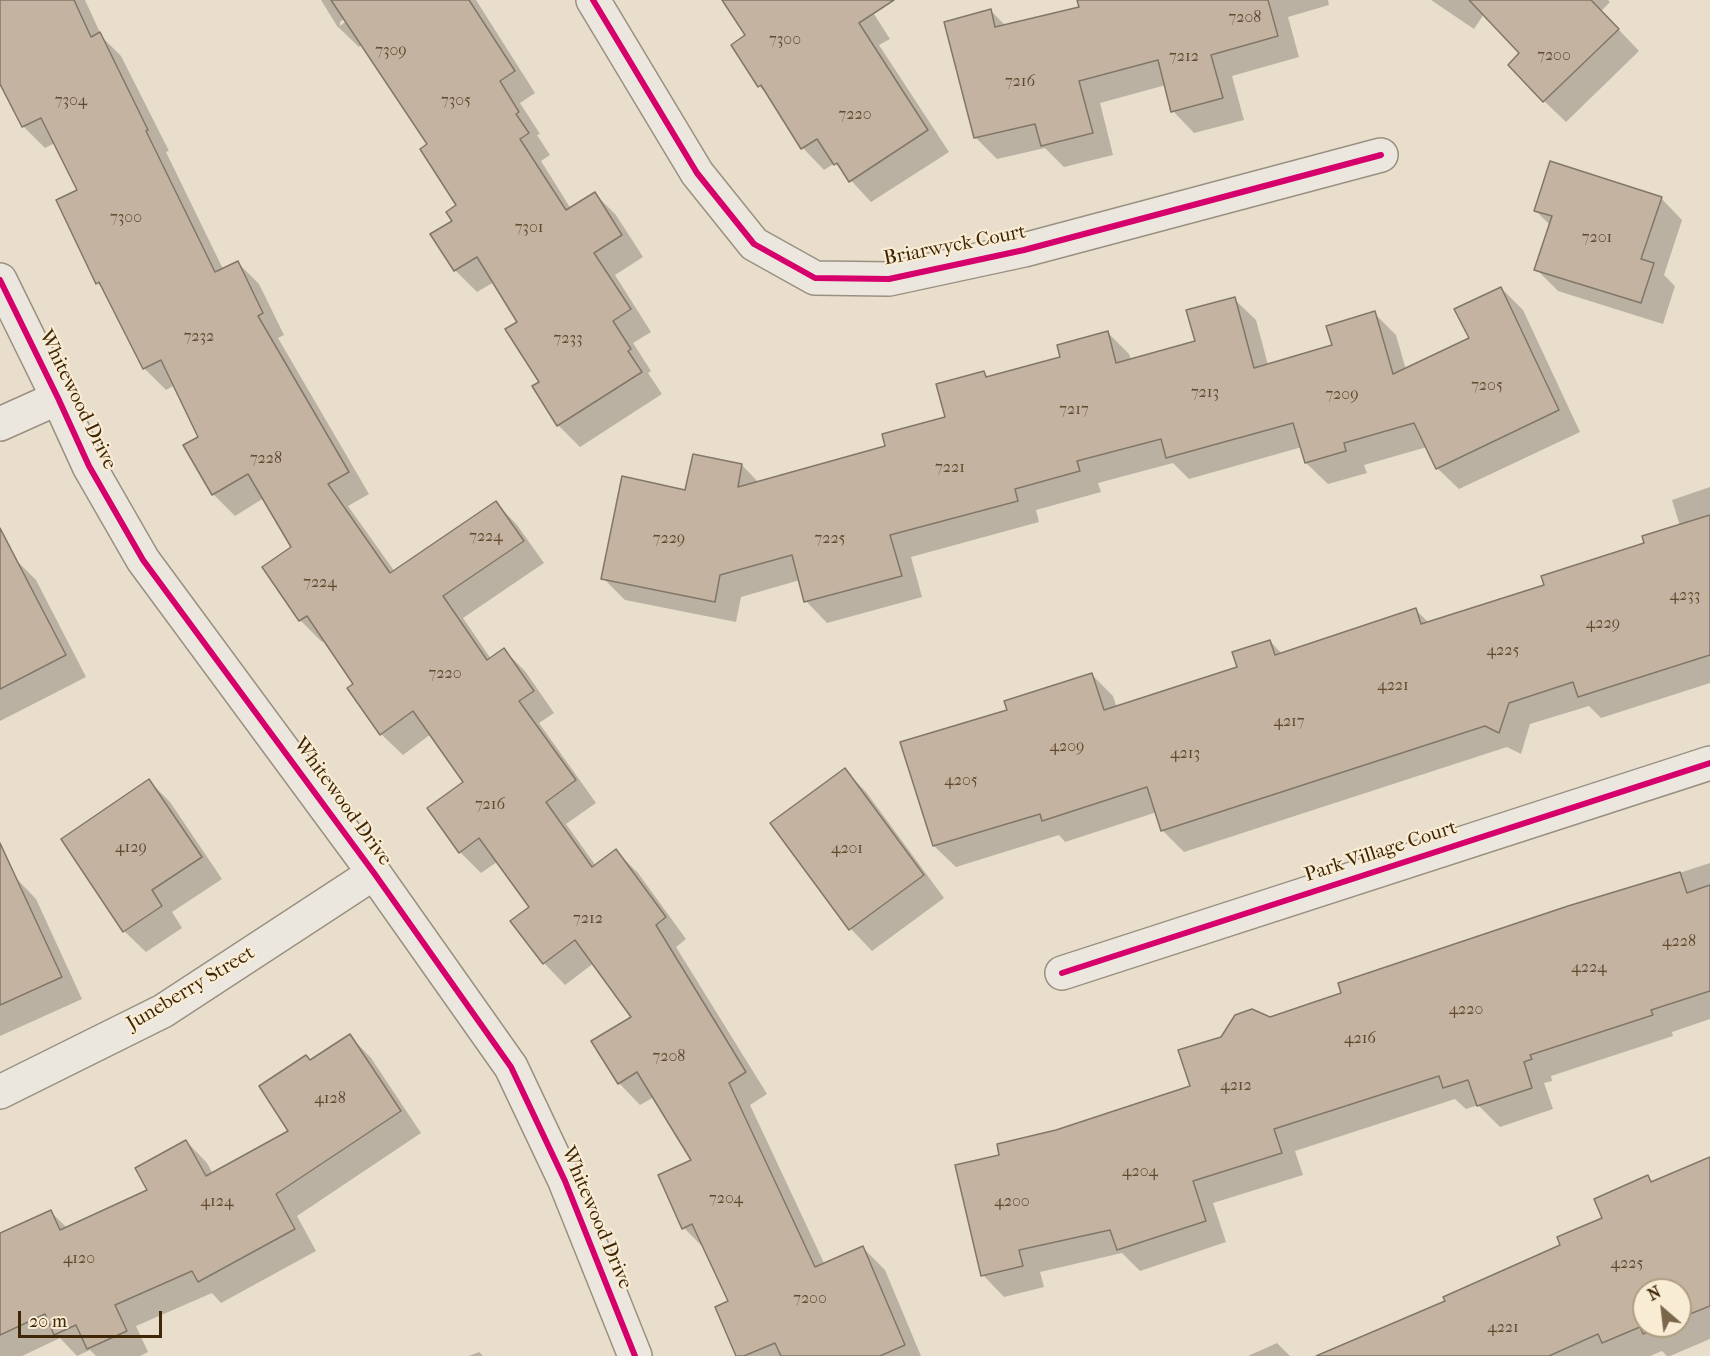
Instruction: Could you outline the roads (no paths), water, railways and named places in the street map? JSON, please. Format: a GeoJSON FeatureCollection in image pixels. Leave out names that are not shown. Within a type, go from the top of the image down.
{"type":"FeatureCollection","features":[{"type":"Feature","properties":{"kind":"street","name":"Briarwyck Court"},"geometry":{"type":"LineString","coordinates":[[593,0],[697,173],[754,244],[815,278],[889,279],[1024,250],[1381,154]]}},
{"type":"Feature","properties":{"kind":"street","name":"Whitewood Drive"},"geometry":{"type":"LineString","coordinates":[[0,280],[89,465],[143,560],[374,873],[511,1067],[565,1181],[635,1356]]}},
{"type":"Feature","properties":{"kind":"street"},"geometry":{"type":"LineString","coordinates":[[0,424],[58,398]]}},
{"type":"Feature","properties":{"kind":"street","name":"Park Village Court"},"geometry":{"type":"LineString","coordinates":[[1062,973],[1710,763]]}},
{"type":"Feature","properties":{"kind":"street","name":"Juneberry Street"},"geometry":{"type":"LineString","coordinates":[[0,1092],[163,1011],[374,873]]}}]}
